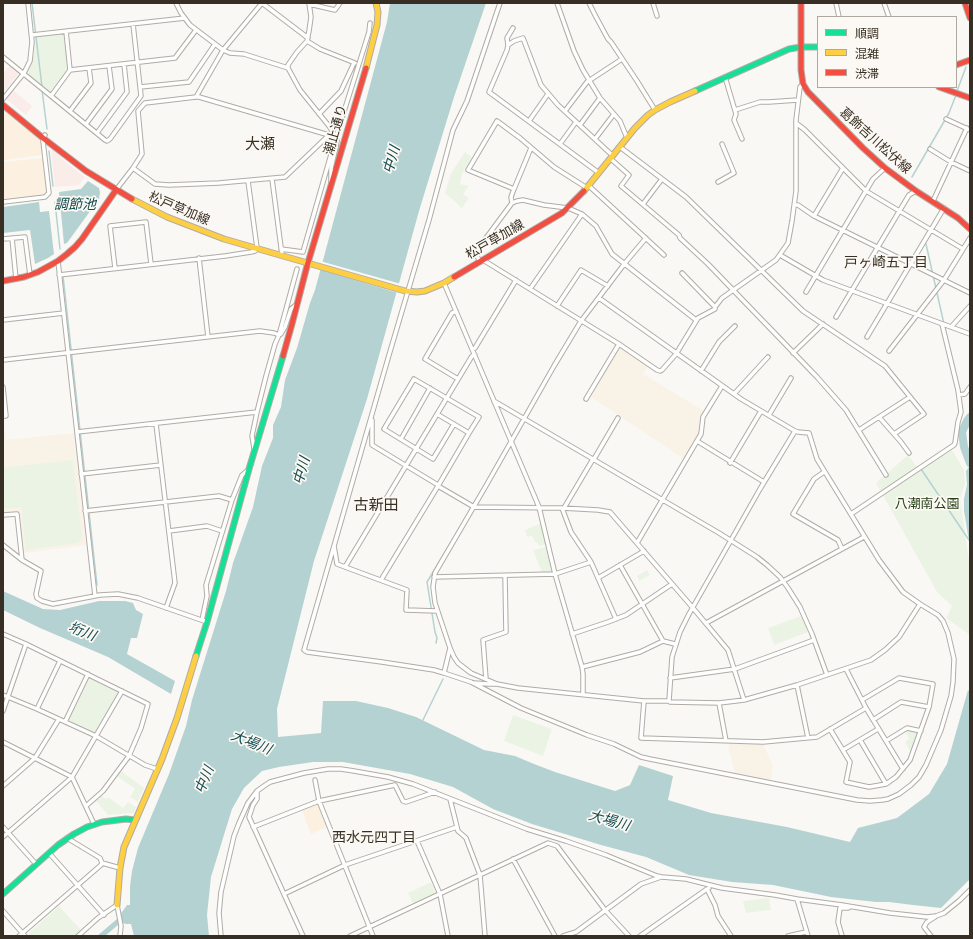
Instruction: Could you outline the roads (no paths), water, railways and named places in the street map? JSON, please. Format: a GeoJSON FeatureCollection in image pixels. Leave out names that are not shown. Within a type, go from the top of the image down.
{"type":"FeatureCollection","features":[{"type":"Feature","properties":{"kind":"street"},"geometry":{"type":"LineString","coordinates":[[3,100],[24,73],[30,61],[33,35],[28,3]]}},
{"type":"Feature","properties":{"kind":"street"},"geometry":{"type":"LineString","coordinates":[[176,3],[190,25],[223,50],[230,53],[244,54],[288,68]]}},
{"type":"Feature","properties":{"kind":"street"},"geometry":{"type":"LineString","coordinates":[[196,97],[223,50],[262,3],[320,49],[359,64]]}},
{"type":"Feature","properties":{"kind":"street"},"geometry":{"type":"LineString","coordinates":[[332,186],[331,168],[337,141],[335,136],[300,90],[288,68],[288,64],[307,39],[311,17],[309,3],[336,10],[340,3]]}},
{"type":"Feature","properties":{"kind":"street","name":"潮止通り"},"geometry":{"type":"LineString","coordinates":[[117,905],[120,868],[124,847],[183,702],[205,621],[375,35],[378,12],[376,3]]}},
{"type":"Feature","properties":{"kind":"street"},"geometry":{"type":"LineString","coordinates":[[500,3],[467,101],[453,130],[429,220],[407,291],[304,650],[307,652],[444,672],[471,682],[521,708],[650,759],[857,800],[882,800],[899,794],[911,785],[926,766],[952,696],[954,659],[948,633],[943,621],[938,615],[920,604],[900,588],[879,560],[824,472],[817,459],[809,433],[794,431],[734,394],[598,298]]}},
{"type":"Feature","properties":{"kind":"street"},"geometry":{"type":"LineString","coordinates":[[557,3],[564,21],[566,32],[589,80],[600,98],[620,121],[627,138]]}},
{"type":"Feature","properties":{"kind":"street"},"geometry":{"type":"LineString","coordinates":[[589,3],[608,39],[655,110]]}},
{"type":"Feature","properties":{"kind":"street"},"geometry":{"type":"LineString","coordinates":[[653,3],[657,16]]}},
{"type":"Feature","properties":{"kind":"street"},"geometry":{"type":"LineString","coordinates":[[696,320],[612,254],[596,226],[582,214],[568,208],[544,205],[524,200],[512,203],[486,238],[476,255],[481,261],[516,280],[657,370],[660,371],[664,369],[676,354],[696,320],[715,309],[714,308],[722,298],[776,260],[788,243],[796,191],[796,123],[798,100],[800,87],[803,84],[801,70],[800,3]]}},
{"type":"Feature","properties":{"kind":"street"},"geometry":{"type":"LineString","coordinates":[[836,3],[839,16]]}},
{"type":"Feature","properties":{"kind":"street"},"geometry":{"type":"LineString","coordinates":[[884,3],[889,16]]}},
{"type":"Feature","properties":{"kind":"street"},"geometry":{"type":"LineString","coordinates":[[965,3],[970,18]]}},
{"type":"Feature","properties":{"kind":"street"},"geometry":{"type":"LineString","coordinates":[[33,35],[185,18]]}},
{"type":"Feature","properties":{"kind":"street"},"geometry":{"type":"LineString","coordinates":[[272,179],[282,252],[303,252],[335,136],[369,32],[370,23]]}},
{"type":"Feature","properties":{"kind":"street"},"geometry":{"type":"LineString","coordinates":[[3,57],[107,141],[141,96],[133,24]]}},
{"type":"Feature","properties":{"kind":"street"},"geometry":{"type":"LineString","coordinates":[[513,28],[507,38],[507,50],[489,92],[600,173]]}},
{"type":"Feature","properties":{"kind":"street"},"geometry":{"type":"LineString","coordinates":[[70,70],[175,58],[196,30]]}},
{"type":"Feature","properties":{"kind":"street"},"geometry":{"type":"LineString","coordinates":[[51,96],[70,70],[66,31]]}},
{"type":"Feature","properties":{"kind":"street"},"geometry":{"type":"LineString","coordinates":[[508,45],[523,38],[537,75],[548,94],[595,139],[629,175],[621,186],[679,235],[680,238],[733,290],[846,410],[886,475]]}},
{"type":"Feature","properties":{"kind":"street"},"geometry":{"type":"LineString","coordinates":[[140,87],[188,82],[215,44]]}},
{"type":"Feature","properties":{"kind":"street"},"geometry":{"type":"LineString","coordinates":[[801,46],[817,47]]}},
{"type":"Feature","properties":{"kind":"street","name":"松戸草加線"},"geometry":{"type":"LineString","coordinates":[[3,105],[86,171],[144,206],[187,226],[224,239],[256,248],[282,252],[310,263],[407,291],[417,292],[444,283],[568,208],[600,173],[641,122],[655,110],[725,77],[789,49],[801,46]]}},
{"type":"Feature","properties":{"kind":"street"},"geometry":{"type":"LineString","coordinates":[[565,111],[589,80],[622,59]]}},
{"type":"Feature","properties":{"kind":"street"},"geometry":{"type":"LineString","coordinates":[[957,65],[970,60]]}},
{"type":"Feature","properties":{"kind":"street"},"geometry":{"type":"LineString","coordinates":[[319,114],[341,91],[354,63]]}},
{"type":"Feature","properties":{"kind":"street"},"geometry":{"type":"LineString","coordinates":[[97,133],[127,92],[124,64]]}},
{"type":"Feature","properties":{"kind":"street"},"geometry":{"type":"LineString","coordinates":[[86,124],[112,89],[109,66]]}},
{"type":"Feature","properties":{"kind":"street"},"geometry":{"type":"LineString","coordinates":[[70,111],[91,83],[89,68]]}},
{"type":"Feature","properties":{"kind":"street"},"geometry":{"type":"LineString","coordinates":[[725,77],[736,114],[734,120],[742,139]]}},
{"type":"Feature","properties":{"kind":"street","name":"葛飾吉川松伏線"},"geometry":{"type":"LineString","coordinates":[[803,84],[818,103],[885,168],[916,191],[944,208],[970,229]]}},
{"type":"Feature","properties":{"kind":"street"},"geometry":{"type":"LineString","coordinates":[[943,88],[970,98]]}},
{"type":"Feature","properties":{"kind":"street"},"geometry":{"type":"LineString","coordinates":[[529,121],[548,94]]}},
{"type":"Feature","properties":{"kind":"street"},"geometry":{"type":"LineString","coordinates":[[3,281],[30,275],[47,268],[75,247],[142,154],[138,111],[145,103],[196,97],[335,136]]}},
{"type":"Feature","properties":{"kind":"street"},"geometry":{"type":"LineString","coordinates":[[580,125],[600,98]]}},
{"type":"Feature","properties":{"kind":"street","name":"松戸草加線"},"geometry":{"type":"LineString","coordinates":[[3,100],[44,137]]}},
{"type":"Feature","properties":{"kind":"street"},"geometry":{"type":"LineString","coordinates":[[735,110],[760,102],[798,100]]}},
{"type":"Feature","properties":{"kind":"street"},"geometry":{"type":"LineString","coordinates":[[595,139],[614,114]]}},
{"type":"Feature","properties":{"kind":"street"},"geometry":{"type":"LineString","coordinates":[[933,201],[968,129],[946,119]]}},
{"type":"Feature","properties":{"kind":"street"},"geometry":{"type":"LineString","coordinates":[[514,189],[468,170],[497,121],[554,167],[588,187],[664,255]]}},
{"type":"Feature","properties":{"kind":"street"},"geometry":{"type":"LineString","coordinates":[[560,144],[576,122]]}},
{"type":"Feature","properties":{"kind":"street"},"geometry":{"type":"LineString","coordinates":[[796,123],[805,130],[866,191],[963,249]]}},
{"type":"Feature","properties":{"kind":"street"},"geometry":{"type":"LineString","coordinates":[[133,168],[155,184],[169,185],[285,177],[329,135]]}},
{"type":"Feature","properties":{"kind":"street"},"geometry":{"type":"LineString","coordinates":[[3,202],[45,197],[48,195],[44,137]]}},
{"type":"Feature","properties":{"kind":"street"},"geometry":{"type":"LineString","coordinates":[[718,182],[734,173],[722,144]]}},
{"type":"Feature","properties":{"kind":"street"},"geometry":{"type":"LineString","coordinates":[[620,147],[686,197],[803,310],[885,366],[924,414],[894,434]]}},
{"type":"Feature","properties":{"kind":"street"},"geometry":{"type":"LineString","coordinates":[[512,203],[511,197],[532,148]]}},
{"type":"Feature","properties":{"kind":"street"},"geometry":{"type":"LineString","coordinates":[[930,150],[970,171]]}},
{"type":"Feature","properties":{"kind":"street"},"geometry":{"type":"LineString","coordinates":[[814,216],[843,168]]}},
{"type":"Feature","properties":{"kind":"street"},"geometry":{"type":"LineString","coordinates":[[806,292],[873,179],[885,168]]}},
{"type":"Feature","properties":{"kind":"street"},"geometry":{"type":"LineString","coordinates":[[643,204],[662,179]]}},
{"type":"Feature","properties":{"kind":"street"},"geometry":{"type":"LineString","coordinates":[[59,275],[255,251],[256,248],[248,180]]}},
{"type":"Feature","properties":{"kind":"street"},"geometry":{"type":"LineString","coordinates":[[836,317],[909,195],[916,191]]}},
{"type":"Feature","properties":{"kind":"street"},"geometry":{"type":"LineString","coordinates":[[795,205],[798,205],[814,216],[970,293]]}},
{"type":"Feature","properties":{"kind":"street"},"geometry":{"type":"LineString","coordinates":[[866,337],[944,208]]}},
{"type":"Feature","properties":{"kind":"street"},"geometry":{"type":"LineString","coordinates":[[530,289],[582,214]]}},
{"type":"Feature","properties":{"kind":"street"},"geometry":{"type":"LineString","coordinates":[[115,268],[110,226],[146,222],[151,264]]}},
{"type":"Feature","properties":{"kind":"street"},"geometry":{"type":"LineString","coordinates":[[3,239],[25,237],[30,275]]}},
{"type":"Feature","properties":{"kind":"street"},"geometry":{"type":"LineString","coordinates":[[12,238],[16,279]]}},
{"type":"Feature","properties":{"kind":"street"},"geometry":{"type":"LineString","coordinates":[[497,684],[471,673],[454,657],[437,611],[433,592],[435,573],[582,321],[598,298],[646,238]]}},
{"type":"Feature","properties":{"kind":"street"},"geometry":{"type":"LineString","coordinates":[[889,351],[944,280],[970,238]]}},
{"type":"Feature","properties":{"kind":"street"},"geometry":{"type":"LineString","coordinates":[[780,255],[823,280],[970,334]]}},
{"type":"Feature","properties":{"kind":"street"},"geometry":{"type":"LineString","coordinates":[[199,258],[208,337]]}},
{"type":"Feature","properties":{"kind":"street"},"geometry":{"type":"LineString","coordinates":[[58,261],[64,313],[71,353],[81,474],[95,596]]}},
{"type":"Feature","properties":{"kind":"street"},"geometry":{"type":"LineString","coordinates":[[255,451],[252,436],[257,412],[297,269]]}},
{"type":"Feature","properties":{"kind":"street"},"geometry":{"type":"LineString","coordinates":[[557,306],[581,270],[608,286]]}},
{"type":"Feature","properties":{"kind":"street"},"geometry":{"type":"LineString","coordinates":[[682,274],[714,308]]}},
{"type":"Feature","properties":{"kind":"street"},"geometry":{"type":"LineString","coordinates":[[473,349],[516,280]]}},
{"type":"Feature","properties":{"kind":"street"},"geometry":{"type":"LineString","coordinates":[[444,283],[539,507],[582,667],[583,694]]}},
{"type":"Feature","properties":{"kind":"street"},"geometry":{"type":"LineString","coordinates":[[279,335],[285,327],[291,308],[296,305]]}},
{"type":"Feature","properties":{"kind":"street"},"geometry":{"type":"LineString","coordinates":[[951,327],[970,306]]}},
{"type":"Feature","properties":{"kind":"street"},"geometry":{"type":"LineString","coordinates":[[456,311],[452,313],[425,358],[458,379]]}},
{"type":"Feature","properties":{"kind":"street"},"geometry":{"type":"LineString","coordinates":[[3,320],[64,313]]}},
{"type":"Feature","properties":{"kind":"street"},"geometry":{"type":"LineString","coordinates":[[793,353],[823,324]]}},
{"type":"Feature","properties":{"kind":"street"},"geometry":{"type":"LineString","coordinates":[[851,514],[955,443],[961,412],[959,395],[942,324]]}},
{"type":"Feature","properties":{"kind":"street"},"geometry":{"type":"LineString","coordinates":[[701,372],[719,342],[735,326]]}},
{"type":"Feature","properties":{"kind":"street"},"geometry":{"type":"LineString","coordinates":[[3,360],[260,331],[279,335]]}},
{"type":"Feature","properties":{"kind":"street"},"geometry":{"type":"LineString","coordinates":[[586,400],[618,344]]}},
{"type":"Feature","properties":{"kind":"street"},"geometry":{"type":"LineString","coordinates":[[345,567],[472,356],[475,355]]}},
{"type":"Feature","properties":{"kind":"street"},"geometry":{"type":"LineString","coordinates":[[734,394],[768,357]]}},
{"type":"Feature","properties":{"kind":"street"},"geometry":{"type":"LineString","coordinates":[[769,415],[791,378]]}},
{"type":"Feature","properties":{"kind":"street"},"geometry":{"type":"LineString","coordinates":[[381,580],[479,417],[414,379],[384,429],[432,459],[454,424]]}},
{"type":"Feature","properties":{"kind":"street"},"geometry":{"type":"LineString","coordinates":[[637,543],[701,434],[703,417],[722,386]]}},
{"type":"Feature","properties":{"kind":"street"},"geometry":{"type":"LineString","coordinates":[[3,387],[6,416],[3,416]]}},
{"type":"Feature","properties":{"kind":"street"},"geometry":{"type":"LineString","coordinates":[[959,395],[965,394],[970,387]]}},
{"type":"Feature","properties":{"kind":"street"},"geometry":{"type":"LineString","coordinates":[[400,439],[430,388]]}},
{"type":"Feature","properties":{"kind":"street"},"geometry":{"type":"LineString","coordinates":[[859,430],[910,397]]}},
{"type":"Feature","properties":{"kind":"street"},"geometry":{"type":"LineString","coordinates":[[494,401],[719,533],[757,557],[774,571],[783,581],[800,607],[827,676]]}},
{"type":"Feature","properties":{"kind":"street"},"geometry":{"type":"LineString","coordinates":[[730,463],[761,411]]}},
{"type":"Feature","properties":{"kind":"street"},"geometry":{"type":"LineString","coordinates":[[77,432],[257,412]]}},
{"type":"Feature","properties":{"kind":"street"},"geometry":{"type":"LineString","coordinates":[[437,414],[469,433]]}},
{"type":"Feature","properties":{"kind":"street"},"geometry":{"type":"LineString","coordinates":[[879,417],[909,453]]}},
{"type":"Feature","properties":{"kind":"street"},"geometry":{"type":"LineString","coordinates":[[371,418],[372,445],[438,486],[474,506],[563,508],[610,512],[728,650],[744,700]]}},
{"type":"Feature","properties":{"kind":"street"},"geometry":{"type":"LineString","coordinates":[[616,619],[591,562],[570,532],[563,508],[618,418]]}},
{"type":"Feature","properties":{"kind":"street"},"geometry":{"type":"LineString","coordinates":[[156,424],[175,583],[166,608]]}},
{"type":"Feature","properties":{"kind":"street"},"geometry":{"type":"LineString","coordinates":[[669,701],[672,657],[680,632],[794,431]]}},
{"type":"Feature","properties":{"kind":"street"},"geometry":{"type":"LineString","coordinates":[[697,441],[730,463],[764,482]]}},
{"type":"Feature","properties":{"kind":"street"},"geometry":{"type":"LineString","coordinates":[[81,474],[161,465]]}},
{"type":"Feature","properties":{"kind":"street"},"geometry":{"type":"LineString","coordinates":[[3,545],[22,560],[41,571],[36,594],[37,598],[42,601],[53,604],[95,596],[118,594],[138,598],[205,621],[207,596],[206,585],[232,500],[242,475],[249,469]]}},
{"type":"Feature","properties":{"kind":"street"},"geometry":{"type":"LineString","coordinates":[[824,472],[814,479],[793,514],[838,540],[842,549]]}},
{"type":"Feature","properties":{"kind":"street"},"geometry":{"type":"LineString","coordinates":[[85,511],[219,496],[232,500]]}},
{"type":"Feature","properties":{"kind":"street"},"geometry":{"type":"LineString","coordinates":[[3,515],[17,514],[22,560]]}},
{"type":"Feature","properties":{"kind":"street"},"geometry":{"type":"LineString","coordinates":[[169,531],[207,526],[222,531]]}},
{"type":"Feature","properties":{"kind":"street"},"geometry":{"type":"LineString","coordinates":[[706,623],[864,537]]}},
{"type":"Feature","properties":{"kind":"street"},"geometry":{"type":"LineString","coordinates":[[334,545],[337,564],[406,590],[406,610],[437,611]]}},
{"type":"Feature","properties":{"kind":"street"},"geometry":{"type":"LineString","coordinates":[[598,578],[644,551]]}},
{"type":"Feature","properties":{"kind":"street"},"geometry":{"type":"LineString","coordinates":[[434,577],[556,574],[591,562]]}},
{"type":"Feature","properties":{"kind":"street"},"geometry":{"type":"LineString","coordinates":[[620,565],[663,641]]}},
{"type":"Feature","properties":{"kind":"street"},"geometry":{"type":"LineString","coordinates":[[486,679],[483,640],[506,632],[505,576]]}},
{"type":"Feature","properties":{"kind":"street"},"geometry":{"type":"LineString","coordinates":[[572,634],[626,615],[672,584]]}},
{"type":"Feature","properties":{"kind":"street"},"geometry":{"type":"LineString","coordinates":[[471,682],[644,701],[719,703],[744,700],[827,676],[871,660],[899,637],[920,604]]}},
{"type":"Feature","properties":{"kind":"street"},"geometry":{"type":"LineString","coordinates":[[3,634],[148,704],[141,728],[129,756],[103,791],[86,806]]}},
{"type":"Feature","properties":{"kind":"street"},"geometry":{"type":"LineString","coordinates":[[670,678],[735,669],[814,640]]}},
{"type":"Feature","properties":{"kind":"street"},"geometry":{"type":"LineString","coordinates":[[582,667],[640,652],[663,641],[675,644]]}},
{"type":"Feature","properties":{"kind":"street"},"geometry":{"type":"LineString","coordinates":[[3,711],[26,644]]}},
{"type":"Feature","properties":{"kind":"street"},"geometry":{"type":"LineString","coordinates":[[444,672],[450,648]]}},
{"type":"Feature","properties":{"kind":"street"},"geometry":{"type":"LineString","coordinates":[[37,709],[60,661]]}},
{"type":"Feature","properties":{"kind":"street"},"geometry":{"type":"LineString","coordinates":[[846,669],[866,708],[903,769]]}},
{"type":"Feature","properties":{"kind":"street"},"geometry":{"type":"LineString","coordinates":[[65,722],[88,674]]}},
{"type":"Feature","properties":{"kind":"street"},"geometry":{"type":"LineString","coordinates":[[830,729],[850,762],[846,782],[869,787],[886,784],[896,777],[910,760],[929,707],[933,684],[899,678],[862,700]]}},
{"type":"Feature","properties":{"kind":"street"},"geometry":{"type":"LineString","coordinates":[[797,685],[808,738]]}},
{"type":"Feature","properties":{"kind":"street"},"geometry":{"type":"LineString","coordinates":[[3,837],[72,777],[122,691]]}},
{"type":"Feature","properties":{"kind":"street"},"geometry":{"type":"LineString","coordinates":[[3,695],[96,736],[145,765],[157,769]]}},
{"type":"Feature","properties":{"kind":"street"},"geometry":{"type":"LineString","coordinates":[[644,701],[641,738],[726,741],[763,742],[817,737],[866,708]]}},
{"type":"Feature","properties":{"kind":"street"},"geometry":{"type":"LineString","coordinates":[[873,720],[901,702],[929,707]]}},
{"type":"Feature","properties":{"kind":"street"},"geometry":{"type":"LineString","coordinates":[[719,703],[726,741]]}},
{"type":"Feature","properties":{"kind":"street"},"geometry":{"type":"LineString","coordinates":[[3,786],[35,758],[59,719]]}},
{"type":"Feature","properties":{"kind":"street"},"geometry":{"type":"LineString","coordinates":[[886,741],[907,728],[921,731]]}},
{"type":"Feature","properties":{"kind":"street"},"geometry":{"type":"LineString","coordinates":[[843,750],[878,729]]}},
{"type":"Feature","properties":{"kind":"street"},"geometry":{"type":"LineString","coordinates":[[860,740],[886,784]]}},
{"type":"Feature","properties":{"kind":"street"},"geometry":{"type":"LineString","coordinates":[[3,742],[72,777],[94,824]]}},
{"type":"Feature","properties":{"kind":"street"},"geometry":{"type":"LineString","coordinates":[[221,936],[219,921],[221,892],[234,836],[242,814],[248,803],[257,791],[270,782],[304,773],[328,769],[354,771],[413,784],[527,829],[606,854],[657,876],[674,877],[710,886],[890,913],[936,916]]}},
{"type":"Feature","properties":{"kind":"street"},"geometry":{"type":"LineString","coordinates":[[314,780],[319,801],[373,936]]}},
{"type":"Feature","properties":{"kind":"street"},"geometry":{"type":"LineString","coordinates":[[253,827],[319,801],[395,785],[403,801],[406,802],[435,792]]}},
{"type":"Feature","properties":{"kind":"street"},"geometry":{"type":"LineString","coordinates":[[257,791],[257,799],[253,805],[249,817],[304,936]]}},
{"type":"Feature","properties":{"kind":"street"},"geometry":{"type":"LineString","coordinates":[[450,798],[458,831],[466,838],[480,876],[485,936]]}},
{"type":"Feature","properties":{"kind":"street"},"geometry":{"type":"LineString","coordinates":[[3,894],[67,838],[81,830],[94,824],[115,819],[135,820]]}},
{"type":"Feature","properties":{"kind":"street"},"geometry":{"type":"LineString","coordinates":[[3,827],[36,864]]}},
{"type":"Feature","properties":{"kind":"street"},"geometry":{"type":"LineString","coordinates":[[284,894],[345,865],[457,827]]}},
{"type":"Feature","properties":{"kind":"street"},"geometry":{"type":"LineString","coordinates":[[67,838],[100,858],[102,863],[120,868]]}},
{"type":"Feature","properties":{"kind":"street"},"geometry":{"type":"LineString","coordinates":[[417,841],[440,894],[448,936]]}},
{"type":"Feature","properties":{"kind":"street"},"geometry":{"type":"LineString","coordinates":[[350,936],[548,843],[557,846],[605,910],[629,936]]}},
{"type":"Feature","properties":{"kind":"street"},"geometry":{"type":"LineString","coordinates":[[49,853],[104,915]]}},
{"type":"Feature","properties":{"kind":"street"},"geometry":{"type":"LineString","coordinates":[[513,859],[555,936]]}},
{"type":"Feature","properties":{"kind":"street"},"geometry":{"type":"LineString","coordinates":[[3,911],[22,935],[102,863]]}},
{"type":"Feature","properties":{"kind":"street"},"geometry":{"type":"LineString","coordinates":[[563,936],[576,932],[641,884],[662,877]]}},
{"type":"Feature","properties":{"kind":"street"},"geometry":{"type":"LineString","coordinates":[[640,936],[710,886]]}},
{"type":"Feature","properties":{"kind":"street"},"geometry":{"type":"LineString","coordinates":[[707,889],[715,905],[718,916],[731,936]]}},
{"type":"Feature","properties":{"kind":"street"},"geometry":{"type":"LineString","coordinates":[[931,936],[924,927],[927,922],[944,913],[970,890]]}},
{"type":"Feature","properties":{"kind":"street"},"geometry":{"type":"LineString","coordinates":[[788,936],[807,934],[797,899]]}},
{"type":"Feature","properties":{"kind":"street"},"geometry":{"type":"LineString","coordinates":[[78,936],[98,918],[117,905],[121,926],[120,936]]}},
{"type":"Feature","properties":{"kind":"street"},"geometry":{"type":"LineString","coordinates":[[842,936],[838,922],[840,908],[848,908],[851,906]]}},
{"type":"Feature","properties":{"kind":"water"},"geometry":{"type":"Polygon","coordinates":[[[390,3],[486,3],[454,97],[419,211],[367,399],[314,561],[277,709],[278,737],[321,733],[323,701],[356,701],[388,708],[416,717],[484,750],[515,756],[555,772],[615,791],[630,785],[639,765],[673,776],[668,800],[711,813],[787,827],[850,842],[858,828],[897,818],[929,794],[947,764],[968,690],[970,692],[970,879],[941,908],[831,897],[773,885],[732,882],[689,875],[646,857],[532,824],[493,809],[453,787],[410,774],[343,762],[313,762],[262,771],[244,788],[232,809],[211,877],[207,915],[209,936],[134,936],[131,924],[123,923],[118,925],[105,936],[97,936],[117,919],[127,905],[130,905],[132,871],[138,848],[169,774],[186,726],[192,700],[226,591],[233,563],[253,507],[262,466],[273,438],[273,425],[281,407],[285,380],[297,348],[315,290],[387,22],[390,3]]]}},
{"type":"Feature","properties":{"kind":"water","name":"調節池"},"geometry":{"type":"Polygon","coordinates":[[[88,181],[99,188],[99,199],[67,243],[64,244],[59,192],[81,189],[88,181]]]}},
{"type":"Feature","properties":{"kind":"water","name":"調節池"},"geometry":{"type":"Polygon","coordinates":[[[39,202],[40,212],[49,211],[54,254],[35,264],[30,230],[3,233],[3,207],[39,202]]]}},
{"type":"Feature","properties":{"kind":"water"},"geometry":{"type":"Polygon","coordinates":[[[970,466],[970,547],[964,511],[964,499],[967,485],[966,471],[970,466]]]}},
{"type":"Feature","properties":{"kind":"water","name":"垳川"},"geometry":{"type":"Polygon","coordinates":[[[3,591],[43,609],[60,610],[99,601],[125,601],[133,603],[136,610],[143,614],[137,638],[131,638],[127,654],[175,681],[171,694],[108,657],[40,628],[3,610],[3,591]]]}},
{"type":"Feature","properties":{"kind":"waterway"},"geometry":{"type":"LineString","coordinates":[[32,3],[42,87]]}},
{"type":"Feature","properties":{"kind":"waterway"},"geometry":{"type":"LineString","coordinates":[[957,91],[966,67]]}},
{"type":"Feature","properties":{"kind":"waterway"},"geometry":{"type":"LineString","coordinates":[[42,90],[47,129]]}},
{"type":"Feature","properties":{"kind":"waterway"},"geometry":{"type":"LineString","coordinates":[[912,177],[949,113],[956,95]]}},
{"type":"Feature","properties":{"kind":"waterway"},"geometry":{"type":"LineString","coordinates":[[49,151],[53,186]]}},
{"type":"Feature","properties":{"kind":"waterway"},"geometry":{"type":"LineString","coordinates":[[55,202],[60,249]]}},
{"type":"Feature","properties":{"kind":"waterway"},"geometry":{"type":"LineString","coordinates":[[926,244],[944,324]]}},
{"type":"Feature","properties":{"kind":"waterway"},"geometry":{"type":"LineString","coordinates":[[63,276],[97,585]]}},
{"type":"Feature","properties":{"kind":"waterway"},"geometry":{"type":"LineString","coordinates":[[970,417],[962,432],[964,447],[970,463]]}},
{"type":"Feature","properties":{"kind":"waterway"},"geometry":{"type":"LineString","coordinates":[[921,469],[969,540]]}},
{"type":"Feature","properties":{"kind":"waterway"},"geometry":{"type":"LineString","coordinates":[[436,643],[437,638],[427,582],[453,539]]}},
{"type":"Feature","properties":{"kind":"waterway"},"geometry":{"type":"LineString","coordinates":[[423,720],[443,679]]}},
{"type":"Feature","properties":{"kind":"district","name":"大瀬"},"geometry":{"type":"Point","coordinates":[260,145]}},
{"type":"Feature","properties":{"kind":"district","name":"戸ヶ崎五丁目"},"geometry":{"type":"Point","coordinates":[886,263]}},
{"type":"Feature","properties":{"kind":"district","name":"古新田"},"geometry":{"type":"Point","coordinates":[376,506]}},
{"type":"Feature","properties":{"kind":"district","name":"西水元四丁目"},"geometry":{"type":"Point","coordinates":[374,838]}},
{"type":"Feature","properties":{"kind":"water label","name":"中川"},"geometry":{"type":"Point","coordinates":[392,160]}},
{"type":"Feature","properties":{"kind":"water label","name":"中川"},"geometry":{"type":"Point","coordinates":[302,471]}},
{"type":"Feature","properties":{"kind":"water label","name":"大場川"},"geometry":{"type":"Point","coordinates":[251,743]}},
{"type":"Feature","properties":{"kind":"water label","name":"中川"},"geometry":{"type":"Point","coordinates":[205,780]}},
{"type":"Feature","properties":{"kind":"water label","name":"大場川"},"geometry":{"type":"Point","coordinates":[609,821]}},
{"type":"Feature","properties":{"kind":"park label","name":"八潮南公園"},"geometry":{"type":"Point","coordinates":[927,504]}}]}
